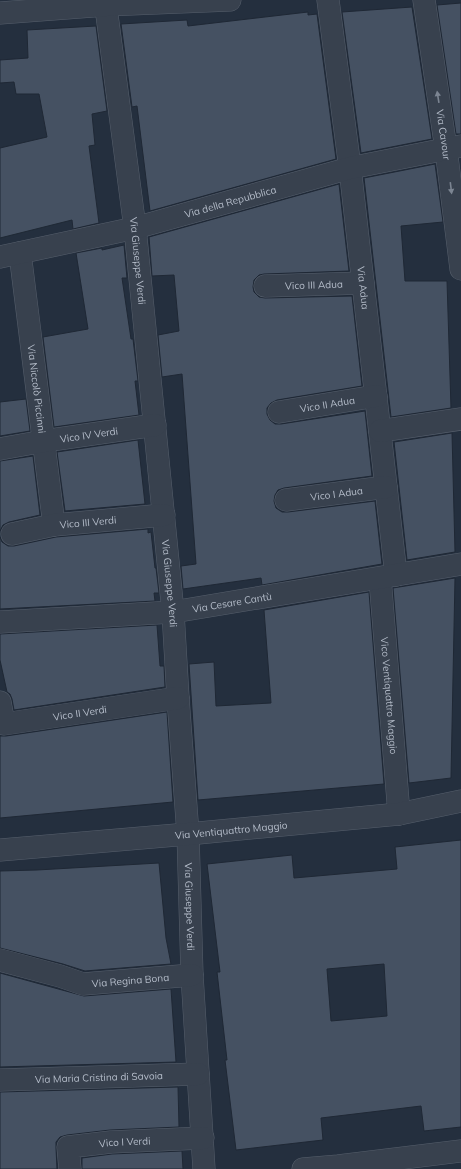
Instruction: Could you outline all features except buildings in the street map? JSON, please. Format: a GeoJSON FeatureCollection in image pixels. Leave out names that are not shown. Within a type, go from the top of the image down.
{"type":"FeatureCollection","features":[{"type":"Feature","properties":{"kind":"street"},"geometry":{"type":"LineString","coordinates":[[0,13],[106,3],[230,0]]}},
{"type":"Feature","properties":{"kind":"street","name":"Via Adua"},"geometry":{"type":"LineString","coordinates":[[328,0],[350,168],[386,487],[388,576]]}},
{"type":"Feature","properties":{"kind":"street","name":"Via Cavour"},"geometry":{"type":"LineString","coordinates":[[424,0],[453,147],[461,269]]}},
{"type":"Feature","properties":{"kind":"street","name":"Via Giuseppe Verdi"},"geometry":{"type":"LineString","coordinates":[[106,3],[135,228],[174,612],[178,698],[188,834],[192,975],[204,1169]]}},
{"type":"Feature","properties":{"kind":"street","name":"Via della Repubblica"},"geometry":{"type":"LineString","coordinates":[[10,255],[135,228],[350,168],[453,147]]}},
{"type":"Feature","properties":{"kind":"street","name":"Via Niccolò Piccinni"},"geometry":{"type":"LineString","coordinates":[[10,255],[44,441],[54,525]]}},
{"type":"Feature","properties":{"kind":"street","name":"Vico III Adua"},"geometry":{"type":"LineString","coordinates":[[265,286],[363,283]]}},
{"type":"Feature","properties":{"kind":"street","name":"Vico II Adua"},"geometry":{"type":"LineString","coordinates":[[279,412],[376,396]]}},
{"type":"Feature","properties":{"kind":"street"},"geometry":{"type":"LineString","coordinates":[[380,431],[461,420]]}},
{"type":"Feature","properties":{"kind":"street","name":"Vico IV Verdi"},"geometry":{"type":"LineString","coordinates":[[0,449],[155,425]]}},
{"type":"Feature","properties":{"kind":"street","name":"Vico I Adua"},"geometry":{"type":"LineString","coordinates":[[286,500],[386,487]]}},
{"type":"Feature","properties":{"kind":"street","name":"Vico III Verdi"},"geometry":{"type":"LineString","coordinates":[[12,534],[54,525],[164,515]]}},
{"type":"Feature","properties":{"kind":"street","name":"Via Cesare Cantù"},"geometry":{"type":"LineString","coordinates":[[0,622],[174,612],[461,564]]}},
{"type":"Feature","properties":{"kind":"street","name":"Vico Ventiquattro Maggio"},"geometry":{"type":"LineString","coordinates":[[388,576],[400,814]]}},
{"type":"Feature","properties":{"kind":"street","name":"Vico II Verdi"},"geometry":{"type":"LineString","coordinates":[[0,702],[4,724],[178,698]]}},
{"type":"Feature","properties":{"kind":"street","name":"Via Ventiquattro Maggio"},"geometry":{"type":"LineString","coordinates":[[0,850],[400,814],[461,801]]}},
{"type":"Feature","properties":{"kind":"street","name":"Via Regina Bona"},"geometry":{"type":"LineString","coordinates":[[0,960],[60,976],[83,984],[192,975]]}},
{"type":"Feature","properties":{"kind":"street","name":"Via Maria Cristina di Savoia"},"geometry":{"type":"LineString","coordinates":[[0,1080],[198,1074]]}},
{"type":"Feature","properties":{"kind":"street","name":"Vico I Verdi"},"geometry":{"type":"LineString","coordinates":[[70,1169],[68,1147],[111,1142],[202,1138]]}},
{"type":"Feature","properties":{"kind":"street"},"geometry":{"type":"LineString","coordinates":[[303,1169],[338,1168],[461,1151]]}}]}
